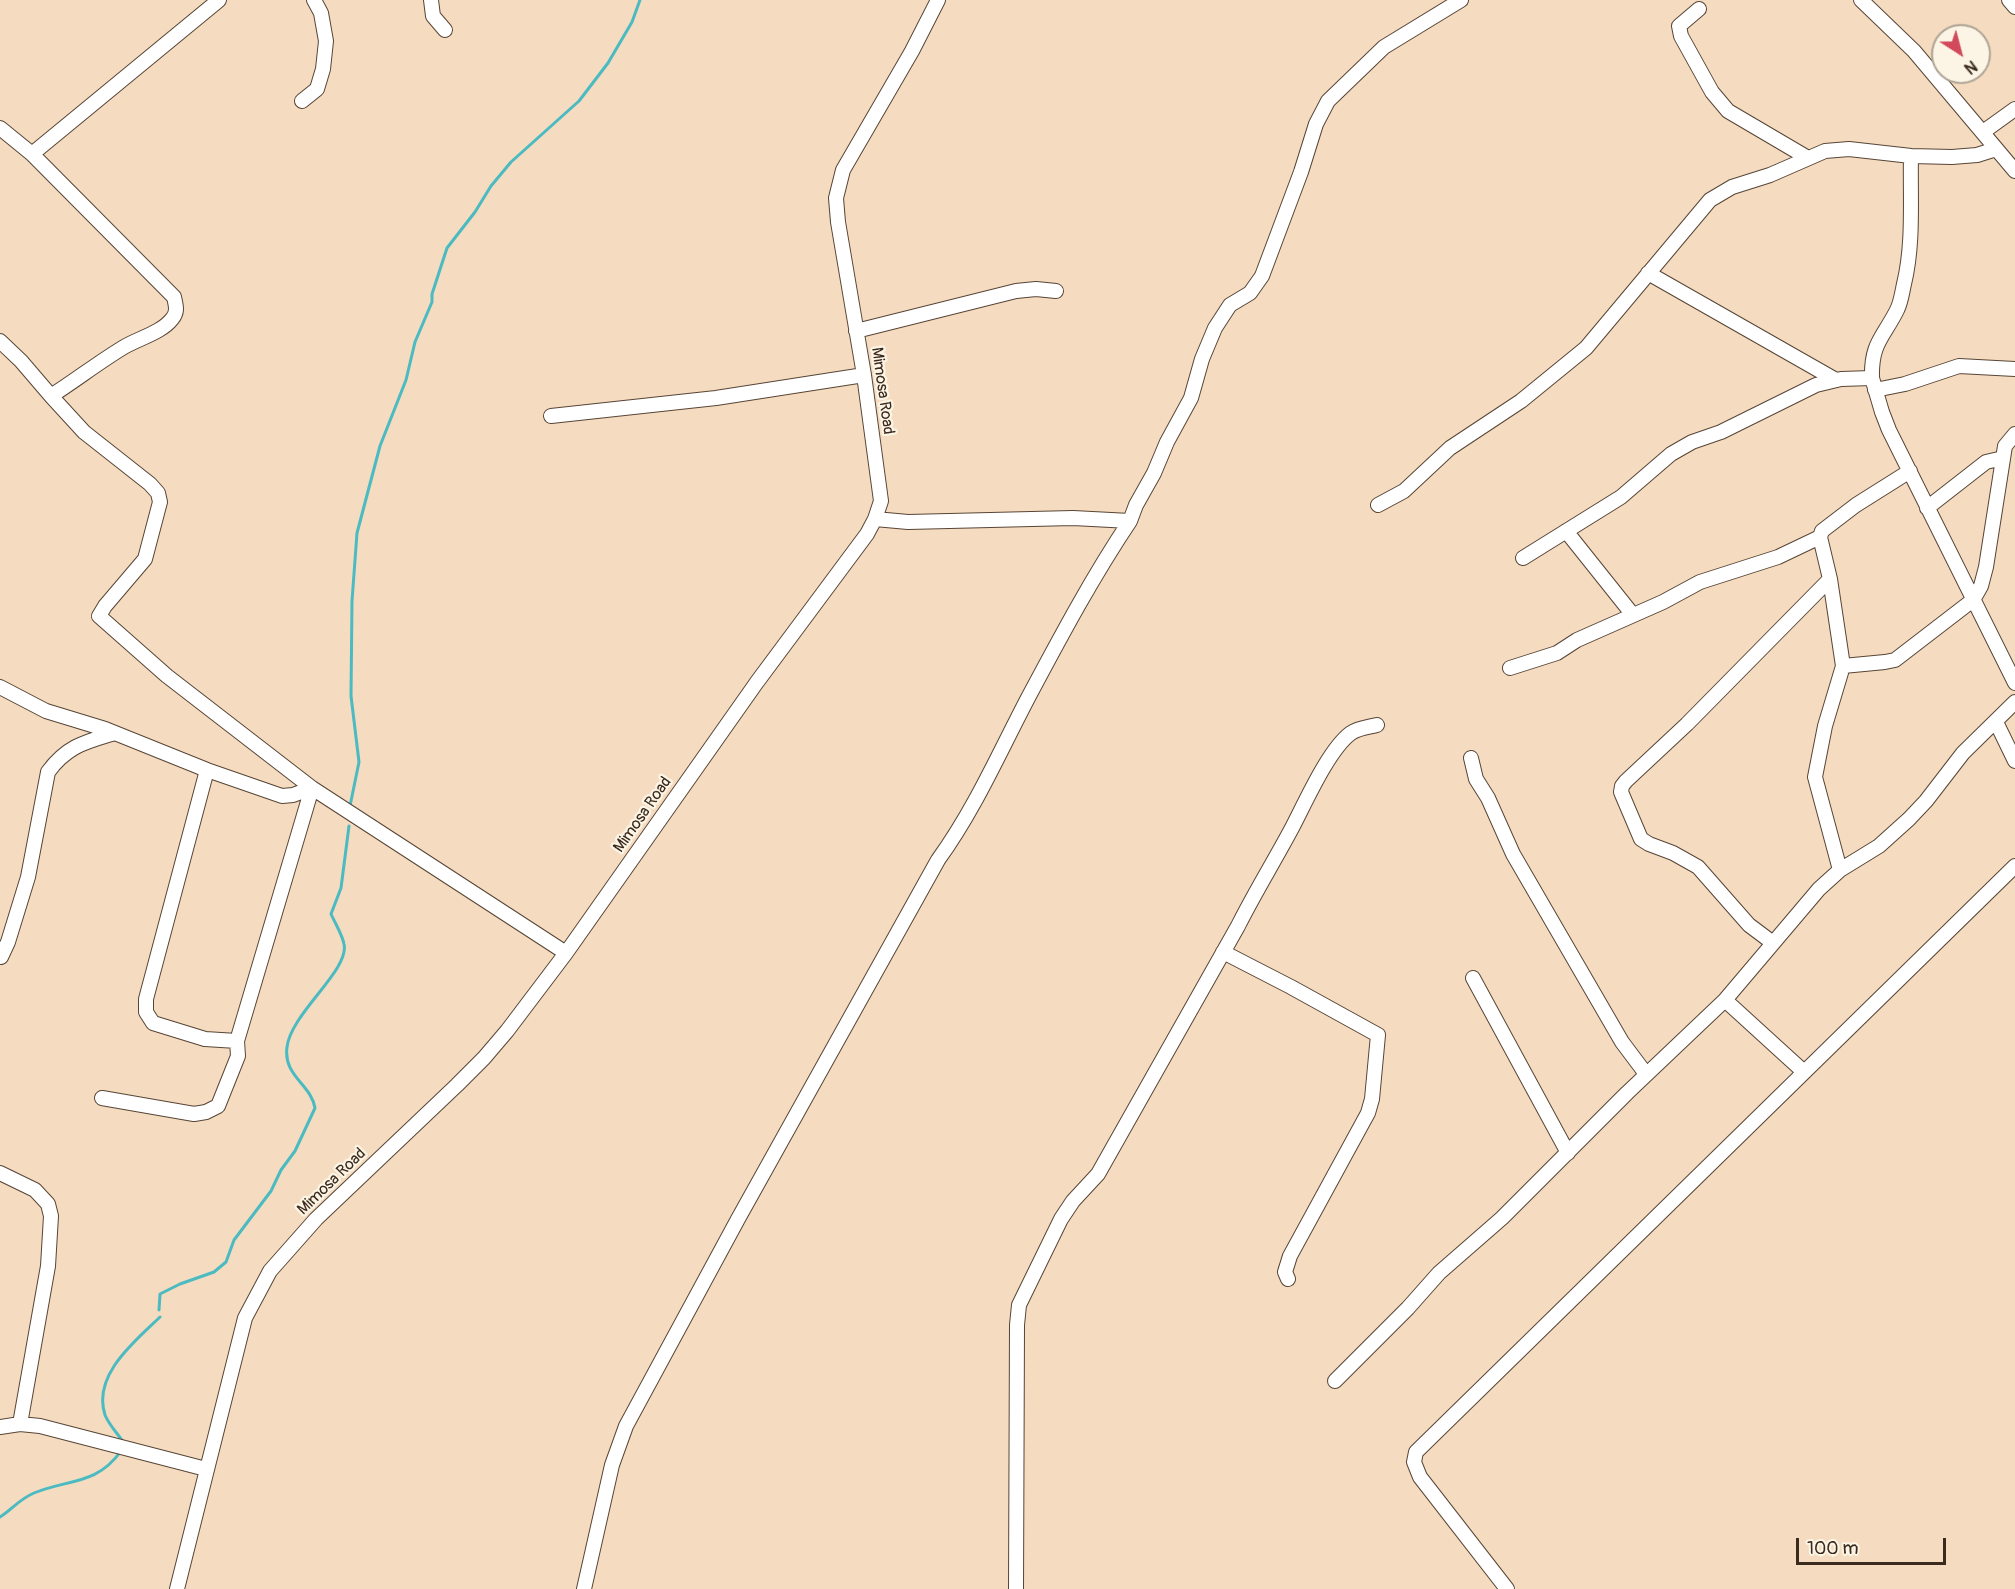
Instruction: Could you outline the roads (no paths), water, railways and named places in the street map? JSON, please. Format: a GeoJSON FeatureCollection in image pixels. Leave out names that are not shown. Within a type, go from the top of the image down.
{"type":"FeatureCollection","features":[{"type":"Feature","properties":{"kind":"street"},"geometry":{"type":"LineString","coordinates":[[32,154],[219,0]]}},
{"type":"Feature","properties":{"kind":"street"},"geometry":{"type":"LineString","coordinates":[[302,101],[317,89],[323,69],[326,41],[321,13],[314,0]]}},
{"type":"Feature","properties":{"kind":"street"},"geometry":{"type":"LineString","coordinates":[[431,0],[433,16],[445,30]]}},
{"type":"Feature","properties":{"kind":"street","name":"Mimosa Road"},"geometry":{"type":"LineString","coordinates":[[177,1589],[245,1318],[270,1271],[316,1219],[484,1058],[566,953],[757,682],[867,534],[875,519],[881,501],[836,198],[843,170],[912,51],[938,0]]}},
{"type":"Feature","properties":{"kind":"street"},"geometry":{"type":"LineString","coordinates":[[584,1589],[612,1465],[626,1426],[938,860],[958,833],[1075,613],[1112,547],[1130,521],[1167,442],[1191,398],[1202,359],[1215,328],[1230,305],[1250,293],[1262,276],[1317,124],[1328,101],[1384,47],[1461,0]]}},
{"type":"Feature","properties":{"kind":"street"},"geometry":{"type":"LineString","coordinates":[[1861,0],[1914,51],[2015,171]]}},
{"type":"Feature","properties":{"kind":"street"},"geometry":{"type":"LineString","coordinates":[[1873,10],[1885,0]]}},
{"type":"Feature","properties":{"kind":"street"},"geometry":{"type":"LineString","coordinates":[[2009,0],[2015,7]]}},
{"type":"Feature","properties":{"kind":"street"},"geometry":{"type":"LineString","coordinates":[[1699,9],[1679,26],[1687,50],[1712,92],[1734,115],[1808,158]]}},
{"type":"Feature","properties":{"kind":"street"},"geometry":{"type":"LineString","coordinates":[[1983,132],[2015,109]]}},
{"type":"Feature","properties":{"kind":"street"},"geometry":{"type":"LineString","coordinates":[[0,128],[32,154],[174,297],[177,309],[172,320],[158,331],[122,349],[51,396]]}},
{"type":"Feature","properties":{"kind":"street"},"geometry":{"type":"LineString","coordinates":[[1378,505],[1404,491],[1450,448],[1501,416],[1590,343],[1710,200],[1732,187],[1770,175],[1825,151],[1849,149],[1911,156],[1977,155],[1996,149]]}},
{"type":"Feature","properties":{"kind":"street"},"geometry":{"type":"LineString","coordinates":[[1911,156],[1910,233],[1906,276],[1899,307],[1876,345],[1872,364],[1874,384],[1889,430],[2015,683]]}},
{"type":"Feature","properties":{"kind":"street"},"geometry":{"type":"LineString","coordinates":[[1648,273],[1836,380]]}},
{"type":"Feature","properties":{"kind":"street"},"geometry":{"type":"LineString","coordinates":[[856,331],[1016,291],[1036,289],[1056,291]]}},
{"type":"Feature","properties":{"kind":"street"},"geometry":{"type":"LineString","coordinates":[[0,342],[21,361],[84,432],[150,484],[158,493],[160,502],[145,559],[99,616],[167,676],[312,788],[566,953]]}},
{"type":"Feature","properties":{"kind":"street"},"geometry":{"type":"LineString","coordinates":[[1523,558],[1621,497],[1650,471],[1683,447],[1721,432],[1816,385],[1836,380],[1905,384],[1959,366],[2015,369]]}},
{"type":"Feature","properties":{"kind":"street"},"geometry":{"type":"LineString","coordinates":[[551,416],[716,398],[864,375]]}},
{"type":"Feature","properties":{"kind":"street"},"geometry":{"type":"LineString","coordinates":[[1843,666],[1885,663],[1895,660],[1973,600],[1984,578],[2005,446],[2015,434]]}},
{"type":"Feature","properties":{"kind":"street"},"geometry":{"type":"LineString","coordinates":[[1928,508],[1986,462],[2003,458]]}},
{"type":"Feature","properties":{"kind":"street"},"geometry":{"type":"LineString","coordinates":[[1840,870],[1815,777],[1825,726],[1843,666],[1830,579],[1821,537],[1822,531],[1856,505],[1910,471]]}},
{"type":"Feature","properties":{"kind":"street"},"geometry":{"type":"LineString","coordinates":[[875,519],[908,522],[1073,518],[1130,521]]}},
{"type":"Feature","properties":{"kind":"street"},"geometry":{"type":"LineString","coordinates":[[1566,531],[1633,615]]}},
{"type":"Feature","properties":{"kind":"street"},"geometry":{"type":"LineString","coordinates":[[1510,668],[1557,653],[1577,640],[1663,602],[1706,579],[1778,557],[1821,537]]}},
{"type":"Feature","properties":{"kind":"street"},"geometry":{"type":"LineString","coordinates":[[1773,943],[1749,925],[1698,867],[1641,839],[1621,792],[1626,781],[1687,724],[1830,579]]}},
{"type":"Feature","properties":{"kind":"street"},"geometry":{"type":"LineString","coordinates":[[0,687],[46,711],[282,796],[293,795],[312,788]]}},
{"type":"Feature","properties":{"kind":"street"},"geometry":{"type":"LineString","coordinates":[[1335,1381],[1408,1308],[1439,1273],[1502,1218],[1646,1074],[1725,1000],[1813,896],[1840,870],[1878,846],[1909,819],[1963,753],[2015,702]]}},
{"type":"Feature","properties":{"kind":"street"},"geometry":{"type":"LineString","coordinates":[[1996,722],[2015,761]]}},
{"type":"Feature","properties":{"kind":"street"},"geometry":{"type":"LineString","coordinates":[[1016,1589],[1019,1305],[1061,1219],[1073,1201],[1098,1174],[1328,760],[1339,744],[1352,732],[1377,725]]}},
{"type":"Feature","properties":{"kind":"street"},"geometry":{"type":"LineString","coordinates":[[1,957],[8,942],[28,877],[48,772],[58,759],[81,743],[115,734]]}},
{"type":"Feature","properties":{"kind":"street"},"geometry":{"type":"LineString","coordinates":[[1471,758],[1476,779],[1488,798],[1513,854],[1622,1042],[1646,1074]]}},
{"type":"Feature","properties":{"kind":"street"},"geometry":{"type":"LineString","coordinates":[[207,770],[146,999],[146,1012],[153,1023],[205,1039],[237,1041]]}},
{"type":"Feature","properties":{"kind":"street"},"geometry":{"type":"LineString","coordinates":[[102,1098],[194,1114],[206,1112],[218,1106],[238,1056],[237,1041],[312,788]]}},
{"type":"Feature","properties":{"kind":"street"},"geometry":{"type":"LineString","coordinates":[[1507,1589],[1420,1477],[1414,1462],[1416,1452],[2015,866]]}},
{"type":"Feature","properties":{"kind":"street"},"geometry":{"type":"LineString","coordinates":[[1223,952],[1378,1035],[1371,1105],[1286,1265],[1287,1279]]}},
{"type":"Feature","properties":{"kind":"street"},"geometry":{"type":"LineString","coordinates":[[1473,978],[1568,1153]]}},
{"type":"Feature","properties":{"kind":"street"},"geometry":{"type":"LineString","coordinates":[[1725,1000],[1804,1072]]}},
{"type":"Feature","properties":{"kind":"street"},"geometry":{"type":"LineString","coordinates":[[0,1173],[35,1190],[48,1204],[51,1216],[48,1266],[20,1424]]}},
{"type":"Feature","properties":{"kind":"street"},"geometry":{"type":"LineString","coordinates":[[0,1427],[20,1424],[69,1432],[206,1469]]}},
{"type":"Feature","properties":{"kind":"waterway"},"geometry":{"type":"LineString","coordinates":[[350,806],[359,762],[351,696],[352,601],[357,533],[380,446],[406,380],[415,342],[432,302],[432,294],[447,248],[511,162],[579,101],[608,63],[632,22],[640,0]]}},
{"type":"Feature","properties":{"kind":"waterway"},"geometry":{"type":"LineString","coordinates":[[159,1310],[160,1294],[214,1272],[226,1262],[234,1240],[271,1191],[281,1170],[295,1151],[315,1108],[308,1092],[289,1065],[287,1047],[298,1020],[330,979],[343,954],[343,940],[331,914],[341,888],[349,826]]}},
{"type":"Feature","properties":{"kind":"waterway"},"geometry":{"type":"LineString","coordinates":[[124,1443],[105,1415],[103,1400],[105,1386],[118,1360],[160,1317]]}},
{"type":"Feature","properties":{"kind":"waterway"},"geometry":{"type":"LineString","coordinates":[[0,1517],[34,1493],[92,1476],[112,1462],[121,1451]]}}]}
